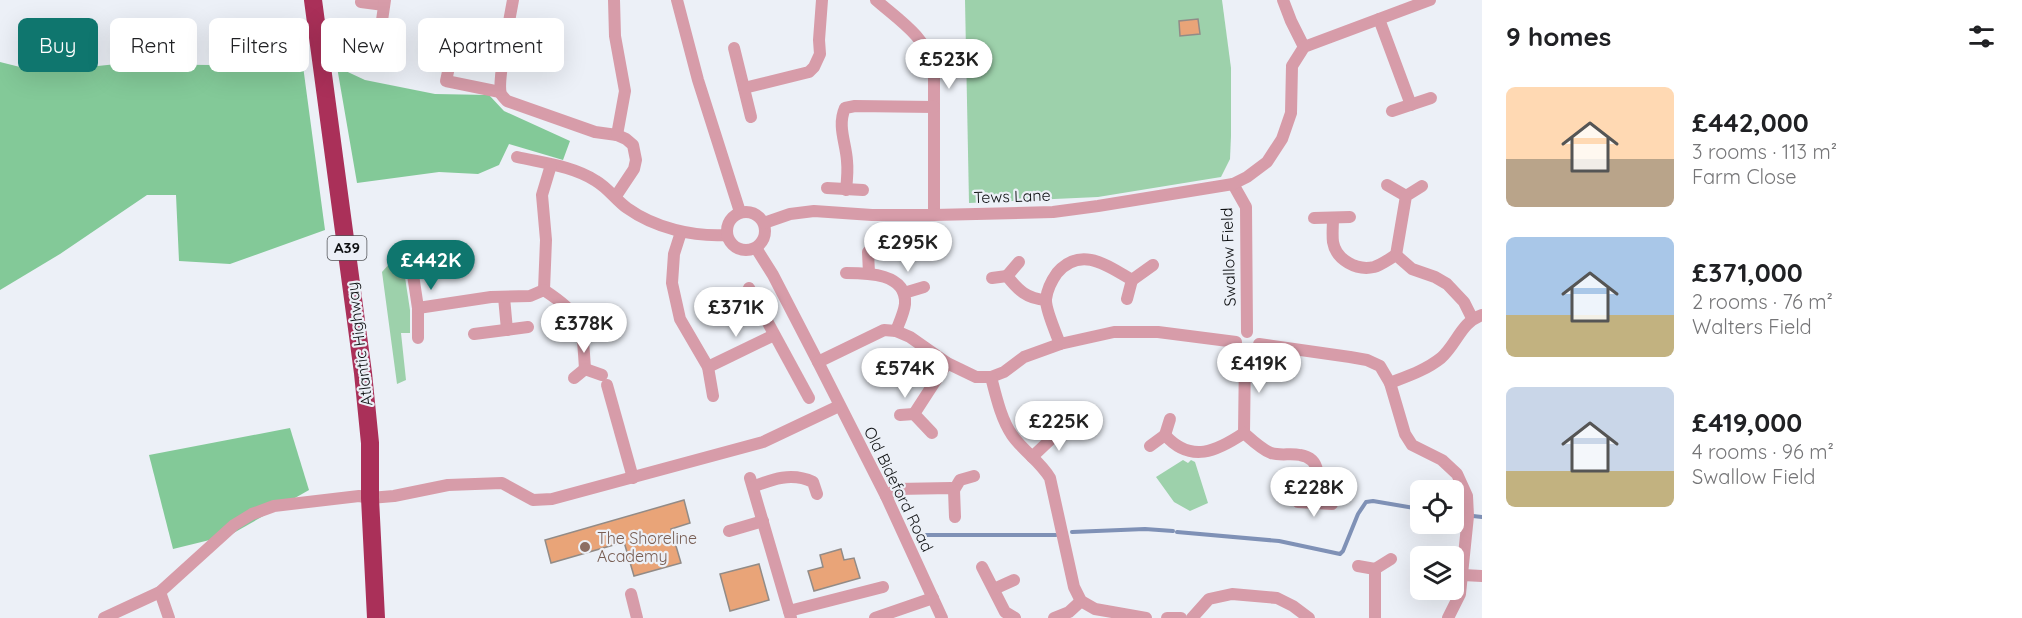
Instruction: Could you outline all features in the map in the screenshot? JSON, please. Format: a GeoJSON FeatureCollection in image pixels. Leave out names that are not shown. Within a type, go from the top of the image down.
{"type":"FeatureCollection","features":[{"type":"Feature","properties":{"kind":"highway","name":"Atlantic Highway"},"geometry":{"type":"LineString","coordinates":[[313,0],[363,373],[370,442],[370,498],[376,618]]}},
{"type":"Feature","properties":{"kind":"street"},"geometry":{"type":"LineString","coordinates":[[513,0],[501,92],[503,97],[513,103],[594,132],[617,135],[633,145],[636,160],[628,179],[616,196]]}},
{"type":"Feature","properties":{"kind":"street"},"geometry":{"type":"LineString","coordinates":[[614,0],[615,36],[625,91],[617,135]]}},
{"type":"Feature","properties":{"kind":"street"},"geometry":{"type":"LineString","coordinates":[[677,0],[698,80],[740,212]]}},
{"type":"Feature","properties":{"kind":"street"},"geometry":{"type":"LineString","coordinates":[[744,88],[809,72],[814,67],[820,54],[822,0]]}},
{"type":"Feature","properties":{"kind":"street"},"geometry":{"type":"LineString","coordinates":[[876,0],[926,46],[934,68],[934,215]]}},
{"type":"Feature","properties":{"kind":"street"},"geometry":{"type":"LineString","coordinates":[[1283,0],[1304,47],[1423,1]]}},
{"type":"Feature","properties":{"kind":"street"},"geometry":{"type":"LineString","coordinates":[[361,2],[385,3],[382,18]]}},
{"type":"Feature","properties":{"kind":"street"},"geometry":{"type":"LineString","coordinates":[[1380,19],[1411,105]]}},
{"type":"Feature","properties":{"kind":"street","name":"Tews Lane"},"geometry":{"type":"LineString","coordinates":[[765,223],[790,214],[814,211],[934,215],[1053,212],[1233,184],[1256,171],[1275,151],[1291,113],[1292,66],[1304,47]]}},
{"type":"Feature","properties":{"kind":"street"},"geometry":{"type":"LineString","coordinates":[[734,48],[751,117]]}},
{"type":"Feature","properties":{"kind":"street"},"geometry":{"type":"LineString","coordinates":[[448,72],[446,81],[501,92]]}},
{"type":"Feature","properties":{"kind":"street"},"geometry":{"type":"LineString","coordinates":[[1392,111],[1431,98]]}},
{"type":"Feature","properties":{"kind":"street"},"geometry":{"type":"LineString","coordinates":[[846,190],[848,159],[842,137],[842,113],[845,108],[855,106],[934,107]]}},
{"type":"Feature","properties":{"kind":"street"},"geometry":{"type":"LineString","coordinates":[[517,157],[590,178],[640,216],[681,232],[709,236],[727,235]]}},
{"type":"Feature","properties":{"kind":"street"},"geometry":{"type":"LineString","coordinates":[[544,290],[546,240],[542,195],[551,165]]}},
{"type":"Feature","properties":{"kind":"street","name":"Swallow Field"},"geometry":{"type":"LineString","coordinates":[[1233,184],[1246,207],[1247,332]]}},
{"type":"Feature","properties":{"kind":"street"},"geometry":{"type":"LineString","coordinates":[[1387,185],[1406,196]]}},
{"type":"Feature","properties":{"kind":"street"},"geometry":{"type":"LineString","coordinates":[[1334,218],[1334,244],[1340,257],[1361,268],[1375,267],[1395,255],[1406,196],[1422,186]]}},
{"type":"Feature","properties":{"kind":"street"},"geometry":{"type":"LineString","coordinates":[[827,188],[863,190]]}},
{"type":"Feature","properties":{"kind":"street"},"geometry":{"type":"LineString","coordinates":[[740,212],[756,214],[765,223],[765,238],[756,248],[742,250],[731,243],[727,235],[730,220],[740,212]]}},
{"type":"Feature","properties":{"kind":"street"},"geometry":{"type":"LineString","coordinates":[[1314,218],[1350,217]]}},
{"type":"Feature","properties":{"kind":"street"},"geometry":{"type":"LineString","coordinates":[[681,232],[674,254],[672,283],[685,331],[708,368],[713,396]]}},
{"type":"Feature","properties":{"kind":"street"},"geometry":{"type":"LineString","coordinates":[[409,248],[418,308],[418,338]]}},
{"type":"Feature","properties":{"kind":"street","name":"Old Bideford Road"},"geometry":{"type":"LineString","coordinates":[[756,248],[773,275],[886,496],[942,618]]}},
{"type":"Feature","properties":{"kind":"street"},"geometry":{"type":"LineString","coordinates":[[868,252],[869,273]]}},
{"type":"Feature","properties":{"kind":"street"},"geometry":{"type":"LineString","coordinates":[[1390,383],[1425,369],[1442,358],[1477,317],[1447,284],[1412,269],[1395,255]]}},
{"type":"Feature","properties":{"kind":"street"},"geometry":{"type":"LineString","coordinates":[[1060,344],[1046,300],[1053,279],[1060,270],[1072,261],[1084,258],[1101,262],[1132,280]]}},
{"type":"Feature","properties":{"kind":"street"},"geometry":{"type":"LineString","coordinates":[[992,278],[1007,276],[1019,262]]}},
{"type":"Feature","properties":{"kind":"street"},"geometry":{"type":"LineString","coordinates":[[1128,299],[1132,280],[1153,265]]}},
{"type":"Feature","properties":{"kind":"street"},"geometry":{"type":"LineString","coordinates":[[846,273],[869,273],[896,281],[904,293],[905,304],[896,331]]}},
{"type":"Feature","properties":{"kind":"street"},"geometry":{"type":"LineString","coordinates":[[1007,276],[1016,288],[1032,299],[1046,300]]}},
{"type":"Feature","properties":{"kind":"street"},"geometry":{"type":"LineString","coordinates":[[904,293],[924,286]]}},
{"type":"Feature","properties":{"kind":"street"},"geometry":{"type":"LineString","coordinates":[[750,288],[809,398]]}},
{"type":"Feature","properties":{"kind":"street"},"geometry":{"type":"LineString","coordinates":[[418,308],[491,297],[530,296],[544,290]]}},
{"type":"Feature","properties":{"kind":"street"},"geometry":{"type":"LineString","coordinates":[[544,290],[567,306],[578,322],[582,333],[585,369]]}},
{"type":"Feature","properties":{"kind":"street"},"geometry":{"type":"LineString","coordinates":[[504,297],[507,330]]}},
{"type":"Feature","properties":{"kind":"street"},"geometry":{"type":"LineString","coordinates":[[474,334],[528,327]]}},
{"type":"Feature","properties":{"kind":"street"},"geometry":{"type":"LineString","coordinates":[[818,362],[884,330],[896,331],[910,337],[947,363],[976,377],[991,377],[1004,372],[1024,357],[1060,344],[1114,332],[1169,333],[1236,342]]}},
{"type":"Feature","properties":{"kind":"street"},"geometry":{"type":"LineString","coordinates":[[1247,332],[1256,336],[1259,344],[1255,352],[1245,354],[1237,349],[1236,342],[1241,333],[1247,332]]}},
{"type":"Feature","properties":{"kind":"street"},"geometry":{"type":"LineString","coordinates":[[708,368],[774,335]]}},
{"type":"Feature","properties":{"kind":"street"},"geometry":{"type":"LineString","coordinates":[[1259,344],[1367,360],[1380,366],[1390,383],[1405,434],[1412,445],[1451,467],[1457,474],[1467,496],[1468,516],[1464,563]]}},
{"type":"Feature","properties":{"kind":"street"},"geometry":{"type":"LineString","coordinates":[[1244,433],[1245,354]]}},
{"type":"Feature","properties":{"kind":"street"},"geometry":{"type":"LineString","coordinates":[[914,414],[947,363]]}},
{"type":"Feature","properties":{"kind":"street"},"geometry":{"type":"LineString","coordinates":[[585,369],[605,380],[637,477]]}},
{"type":"Feature","properties":{"kind":"street"},"geometry":{"type":"LineString","coordinates":[[574,378],[585,369]]}},
{"type":"Feature","properties":{"kind":"street"},"geometry":{"type":"LineString","coordinates":[[991,377],[999,406],[1011,433],[1043,466],[1050,477],[1074,587],[1081,601],[1095,609],[1146,618]]}},
{"type":"Feature","properties":{"kind":"street"},"geometry":{"type":"LineString","coordinates":[[104,618],[160,592],[226,531],[252,514],[274,506],[358,496],[370,498],[394,496],[448,485],[502,483],[533,500],[552,499],[763,442],[839,405]]}},
{"type":"Feature","properties":{"kind":"street"},"geometry":{"type":"LineString","coordinates":[[621,408],[637,477]]}},
{"type":"Feature","properties":{"kind":"street"},"geometry":{"type":"LineString","coordinates":[[1060,409],[1066,424]]}},
{"type":"Feature","properties":{"kind":"street"},"geometry":{"type":"LineString","coordinates":[[900,415],[914,414]]}},
{"type":"Feature","properties":{"kind":"street"},"geometry":{"type":"LineString","coordinates":[[914,414],[932,433]]}},
{"type":"Feature","properties":{"kind":"street"},"geometry":{"type":"LineString","coordinates":[[1150,446],[1165,435],[1170,419]]}},
{"type":"Feature","properties":{"kind":"street"},"geometry":{"type":"LineString","coordinates":[[1032,457],[1066,424]]}},
{"type":"Feature","properties":{"kind":"street"},"geometry":{"type":"LineString","coordinates":[[1066,424],[1082,429]]}},
{"type":"Feature","properties":{"kind":"street"},"geometry":{"type":"LineString","coordinates":[[1165,435],[1180,448],[1203,452],[1216,450],[1244,433]]}},
{"type":"Feature","properties":{"kind":"street"},"geometry":{"type":"LineString","coordinates":[[1244,433],[1271,453],[1300,454],[1310,458],[1317,466],[1318,476],[1314,503]]}},
{"type":"Feature","properties":{"kind":"street"},"geometry":{"type":"LineString","coordinates":[[955,516],[954,490],[960,480],[974,476]]}},
{"type":"Feature","properties":{"kind":"street"},"geometry":{"type":"LineString","coordinates":[[817,494],[813,482],[796,477],[751,483],[790,615],[883,588]]}},
{"type":"Feature","properties":{"kind":"street"},"geometry":{"type":"LineString","coordinates":[[886,496],[897,489],[951,488],[954,490]]}},
{"type":"Feature","properties":{"kind":"street"},"geometry":{"type":"LineString","coordinates":[[1298,502],[1332,504]]}},
{"type":"Feature","properties":{"kind":"street"},"geometry":{"type":"LineString","coordinates":[[729,531],[763,521]]}},
{"type":"Feature","properties":{"kind":"street"},"geometry":{"type":"LineString","coordinates":[[1358,566],[1375,569],[1391,559]]}},
{"type":"Feature","properties":{"kind":"street"},"geometry":{"type":"LineString","coordinates":[[982,567],[1005,612],[1015,618]]}},
{"type":"Feature","properties":{"kind":"street"},"geometry":{"type":"LineString","coordinates":[[1375,569],[1375,618]]}},
{"type":"Feature","properties":{"kind":"street"},"geometry":{"type":"LineString","coordinates":[[1464,575],[1482,576]]}},
{"type":"Feature","properties":{"kind":"street"},"geometry":{"type":"LineString","coordinates":[[994,589],[1014,580]]}},
{"type":"Feature","properties":{"kind":"street"},"geometry":{"type":"LineString","coordinates":[[160,592],[169,618]]}},
{"type":"Feature","properties":{"kind":"street"},"geometry":{"type":"LineString","coordinates":[[632,594],[637,618]]}},
{"type":"Feature","properties":{"kind":"street"},"geometry":{"type":"LineString","coordinates":[[1192,618],[1209,599],[1232,594],[1277,598],[1309,618]]}},
{"type":"Feature","properties":{"kind":"street"},"geometry":{"type":"LineString","coordinates":[[875,618],[933,598]]}},
{"type":"Feature","properties":{"kind":"street"},"geometry":{"type":"LineString","coordinates":[[1448,618],[1457,600]]}},
{"type":"Feature","properties":{"kind":"street"},"geometry":{"type":"LineString","coordinates":[[1054,618],[1069,612],[1081,601]]}},
{"type":"Feature","properties":{"kind":"street"},"geometry":{"type":"LineString","coordinates":[[1167,618],[1181,618]]}},
{"type":"Feature","properties":{"kind":"green space"},"geometry":{"type":"Polygon","coordinates":[[[965,0],[1222,0],[1231,68],[1231,136],[1230,159],[1221,177],[1098,197],[969,203],[965,0]]]}},
{"type":"Feature","properties":{"kind":"green space"},"geometry":{"type":"Polygon","coordinates":[[[0,62],[18,66],[18,72],[98,72],[98,66],[110,65],[110,72],[197,72],[197,65],[209,65],[209,72],[304,72],[325,230],[230,264],[179,261],[176,195],[147,195],[60,254],[0,290],[0,62]]]}},
{"type":"Feature","properties":{"kind":"green space"},"geometry":{"type":"Polygon","coordinates":[[[338,72],[348,72],[365,80],[435,94],[489,95],[504,111],[570,141],[563,160],[509,144],[499,165],[478,174],[439,172],[357,183],[338,72]]]}},
{"type":"Feature","properties":{"kind":"green space"},"geometry":{"type":"Polygon","coordinates":[[[401,251],[410,310],[410,333],[401,333],[406,380],[397,384],[382,272],[401,251]]]}},
{"type":"Feature","properties":{"kind":"green space"},"geometry":{"type":"Polygon","coordinates":[[[290,428],[309,490],[230,535],[173,549],[149,455],[290,428]]]}},
{"type":"Feature","properties":{"kind":"green space"},"geometry":{"type":"Polygon","coordinates":[[[1183,460],[1188,463],[1191,460],[1195,462],[1208,503],[1190,511],[1174,502],[1156,477],[1183,460]]]}},
{"type":"Feature","properties":{"kind":"building"},"geometry":{"type":"Polygon","coordinates":[[[1198,19],[1200,34],[1180,36],[1179,21],[1198,19]]]}},
{"type":"Feature","properties":{"kind":"building"},"geometry":{"type":"Polygon","coordinates":[[[684,500],[690,523],[671,529],[681,563],[634,576],[624,542],[551,563],[545,540],[684,500]]]}},
{"type":"Feature","properties":{"kind":"building"},"geometry":{"type":"Polygon","coordinates":[[[841,549],[844,560],[854,558],[860,578],[814,591],[808,571],[823,567],[820,555],[841,549]]]}},
{"type":"Feature","properties":{"kind":"building"},"geometry":{"type":"Polygon","coordinates":[[[759,564],[769,600],[730,611],[720,574],[759,564]]]}},
{"type":"Feature","properties":{"kind":"waterway"},"geometry":{"type":"LineString","coordinates":[[1177,532],[1279,541],[1340,554],[1366,502],[1373,501],[1410,507]]}},
{"type":"Feature","properties":{"kind":"waterway"},"geometry":{"type":"LineString","coordinates":[[1473,516],[1482,517]]}},
{"type":"Feature","properties":{"kind":"waterway"},"geometry":{"type":"LineString","coordinates":[[1072,532],[1145,529],[1173,531]]}},
{"type":"Feature","properties":{"kind":"waterway"},"geometry":{"type":"LineString","coordinates":[[920,535],[1056,535]]}},
{"type":"Feature","properties":{"kind":"place","name":"The Shoreline Academy"},"geometry":{"type":"Point","coordinates":[585,547]}}]}
